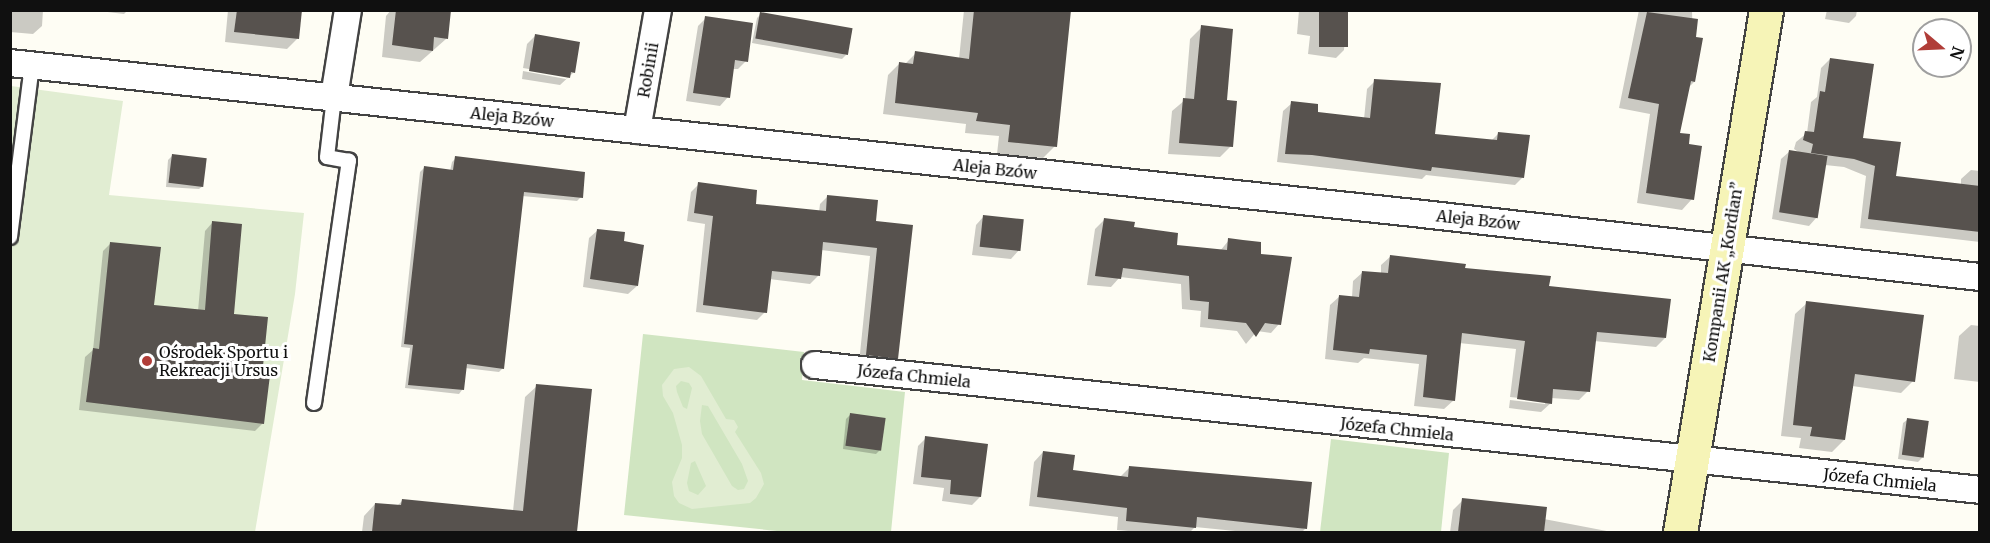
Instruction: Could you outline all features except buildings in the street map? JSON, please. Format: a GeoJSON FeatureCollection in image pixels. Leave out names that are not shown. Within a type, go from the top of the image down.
{"type":"FeatureCollection","features":[{"type":"Feature","properties":{"kind":"street"},"geometry":{"type":"LineString","coordinates":[[334,97],[348,10]]}},
{"type":"Feature","properties":{"kind":"street","name":"Robinii"},"geometry":{"type":"LineString","coordinates":[[637,130],[658,10]]}},
{"type":"Feature","properties":{"kind":"street","name":"Kompanii AK „Kordian”"},"geometry":{"type":"LineString","coordinates":[[1680,532],[1766,10]]}},
{"type":"Feature","properties":{"kind":"street","name":"Aleja Bzów"},"geometry":{"type":"LineString","coordinates":[[21,64],[1980,277]]}},
{"type":"Feature","properties":{"kind":"street","name":"Józefa Chmiela"},"geometry":{"type":"LineString","coordinates":[[815,365],[1692,461],[1980,490]]}},
{"type":"Feature","properties":{"kind":"lane"},"geometry":{"type":"LineString","coordinates":[[10,237],[21,64]]}},
{"type":"Feature","properties":{"kind":"lane"},"geometry":{"type":"LineString","coordinates":[[314,402],[349,161],[327,157],[334,97]]}},
{"type":"Feature","properties":{"kind":"green space","name":"Ośrodek Sportu i Rekreacji Ursus"},"geometry":{"type":"Polygon","coordinates":[[[11,86],[123,101],[109,195],[304,213],[295,294],[255,532],[11,532],[11,86]]]}},
{"type":"Feature","properties":{"kind":"green space"},"geometry":{"type":"Polygon","coordinates":[[[643,334],[804,352],[802,380],[905,392],[891,532],[787,532],[624,515],[643,334]]]}},
{"type":"Feature","properties":{"kind":"green space"},"geometry":{"type":"Polygon","coordinates":[[[689,367],[701,376],[726,419],[734,420],[738,427],[735,432],[761,473],[764,484],[756,498],[750,503],[692,509],[679,503],[674,496],[672,482],[682,458],[682,445],[673,413],[663,396],[662,385],[674,369],[689,367]],[[681,381],[676,386],[677,392],[683,407],[687,409],[692,388],[689,383],[681,381]],[[702,405],[700,421],[702,434],[732,486],[738,490],[744,489],[748,481],[742,464],[708,406],[702,405]],[[695,461],[691,463],[687,483],[689,491],[698,495],[706,486],[695,461]]]}},
{"type":"Feature","properties":{"kind":"green space"},"geometry":{"type":"Polygon","coordinates":[[[1331,439],[1449,453],[1441,532],[1320,532],[1331,439]]]}},
{"type":"Feature","properties":{"kind":"place","name":"Ośrodek Sportu i Rekreacji Ursus"},"geometry":{"type":"Point","coordinates":[147,361]}}]}
